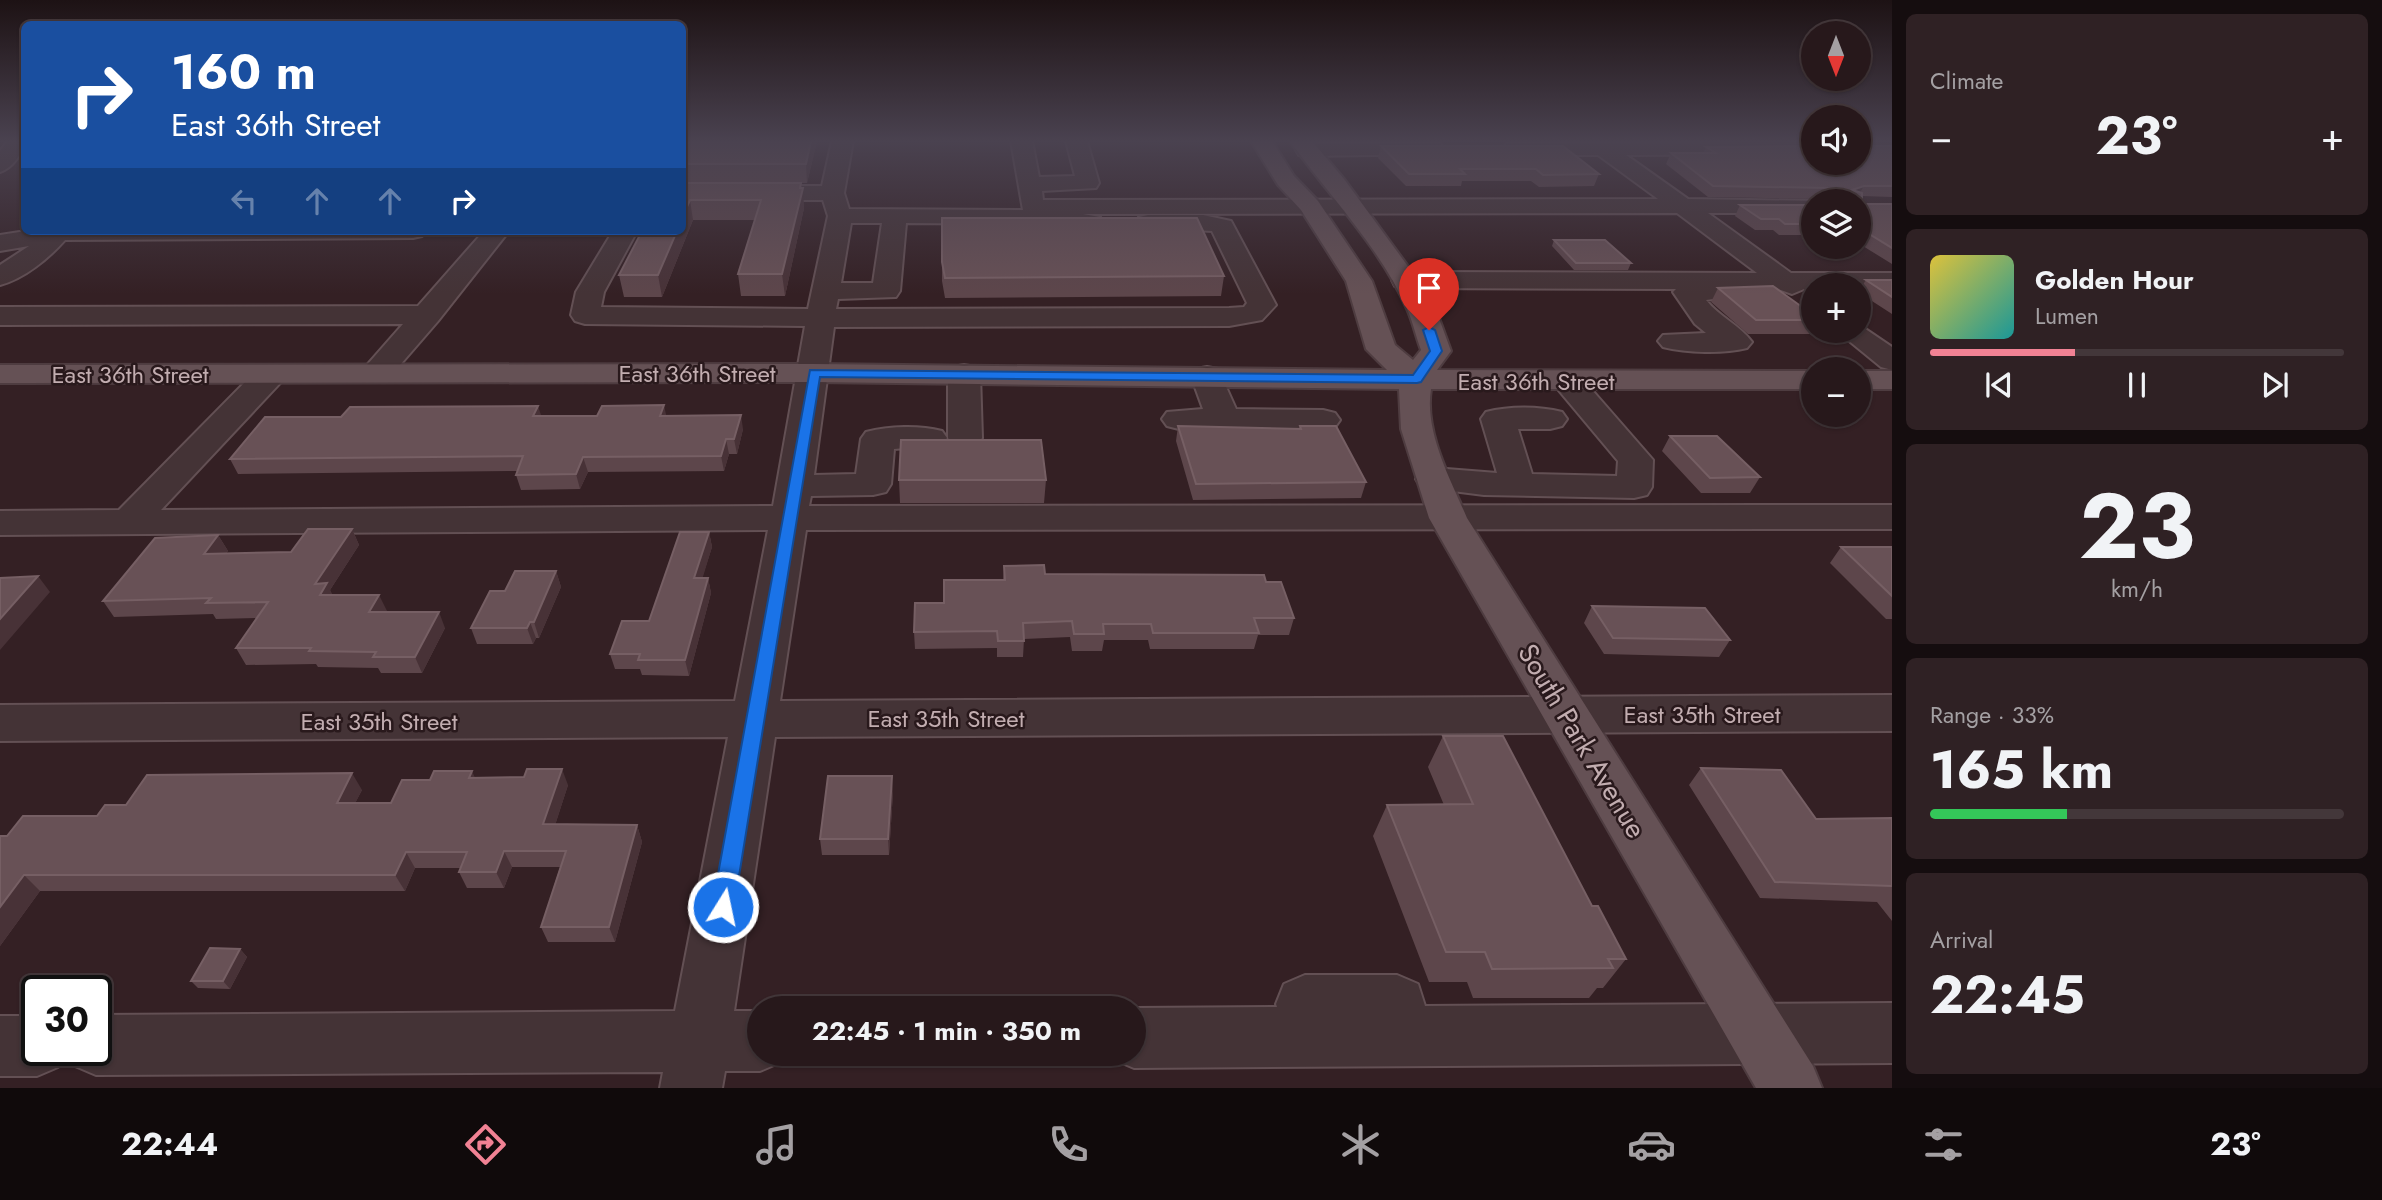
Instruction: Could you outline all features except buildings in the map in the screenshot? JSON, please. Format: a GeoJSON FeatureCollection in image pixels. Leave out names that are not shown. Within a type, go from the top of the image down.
{"type":"FeatureCollection","features":[{"type":"Feature","properties":{"kind":"main road"},"geometry":{"type":"LineString","coordinates":[[1297,192],[1310,206],[1359,281],[1381,349],[1417,379],[1436,351],[1422,310],[1405,280],[1342,192]]}},
{"type":"Feature","properties":{"kind":"main road","name":"East 36th Street"},"geometry":{"type":"LineString","coordinates":[[0,374],[814,373],[1567,382],[1801,380]]}},
{"type":"Feature","properties":{"kind":"main road","name":"South Park Avenue"},"geometry":{"type":"LineString","coordinates":[[1417,379],[1414,408],[1441,498],[1566,714],[1791,1088]]}},
{"type":"Feature","properties":{"kind":"main road"},"geometry":{"type":"LineString","coordinates":[[1871,380],[1892,380]]}},
{"type":"Feature","properties":{"kind":"street"},"geometry":{"type":"LineString","coordinates":[[695,1064],[814,373],[837,192]]}},
{"type":"Feature","properties":{"kind":"street"},"geometry":{"type":"LineString","coordinates":[[1028,192],[1030,203]]}},
{"type":"Feature","properties":{"kind":"street"},"geometry":{"type":"LineString","coordinates":[[1030,203],[1063,192]]}},
{"type":"Feature","properties":{"kind":"street"},"geometry":{"type":"LineString","coordinates":[[686,193],[836,205],[895,216],[1030,203],[1310,206],[1346,197],[1355,192]]}},
{"type":"Feature","properties":{"kind":"street"},"geometry":{"type":"LineString","coordinates":[[1662,192],[1798,290]]}},
{"type":"Feature","properties":{"kind":"street"},"geometry":{"type":"LineString","coordinates":[[1346,197],[1682,206],[1801,206]]}},
{"type":"Feature","properties":{"kind":"street"},"geometry":{"type":"LineString","coordinates":[[623,235],[590,292],[584,315],[824,305],[1205,317],[1251,314],[1262,304],[1222,226],[1203,222],[1072,222],[1030,203]]}},
{"type":"Feature","properties":{"kind":"street"},"geometry":{"type":"LineString","coordinates":[[824,305],[886,290],[895,216]]}},
{"type":"Feature","properties":{"kind":"street"},"geometry":{"type":"LineString","coordinates":[[0,233],[21,233]]}},
{"type":"Feature","properties":{"kind":"street"},"geometry":{"type":"LineString","coordinates":[[0,243],[36,235]]}},
{"type":"Feature","properties":{"kind":"street"},"geometry":{"type":"LineString","coordinates":[[0,276],[29,259],[57,235]]}},
{"type":"Feature","properties":{"kind":"street"},"geometry":{"type":"LineString","coordinates":[[376,373],[494,235]]}},
{"type":"Feature","properties":{"kind":"street"},"geometry":{"type":"LineString","coordinates":[[1405,280],[1798,290]]}},
{"type":"Feature","properties":{"kind":"street"},"geometry":{"type":"LineString","coordinates":[[1673,341],[1737,342],[1705,318],[1687,292],[1798,290],[1892,281]]}},
{"type":"Feature","properties":{"kind":"street"},"geometry":{"type":"LineString","coordinates":[[1871,307],[1892,307]]}},
{"type":"Feature","properties":{"kind":"street"},"geometry":{"type":"LineString","coordinates":[[0,316],[428,315]]}},
{"type":"Feature","properties":{"kind":"street"},"geometry":{"type":"LineString","coordinates":[[1869,343],[1892,360]]}},
{"type":"Feature","properties":{"kind":"street"},"geometry":{"type":"LineString","coordinates":[[130,521],[271,374]]}},
{"type":"Feature","properties":{"kind":"street"},"geometry":{"type":"LineString","coordinates":[[964,374],[965,438]]}},
{"type":"Feature","properties":{"kind":"street"},"geometry":{"type":"LineString","coordinates":[[1206,376],[1223,419]]}},
{"type":"Feature","properties":{"kind":"street"},"geometry":{"type":"LineString","coordinates":[[1518,381],[1550,419]]}},
{"type":"Feature","properties":{"kind":"street"},"geometry":{"type":"LineString","coordinates":[[1441,498],[1518,485],[1634,486],[1636,460],[1567,382]]}},
{"type":"Feature","properties":{"kind":"street"},"geometry":{"type":"LineString","coordinates":[[1518,485],[1498,419],[1599,418]]}},
{"type":"Feature","properties":{"kind":"street"},"geometry":{"type":"LineString","coordinates":[[1179,419],[1323,420]]}},
{"type":"Feature","properties":{"kind":"street"},"geometry":{"type":"LineString","coordinates":[[792,502],[873,484],[878,439],[930,438]]}},
{"type":"Feature","properties":{"kind":"street"},"geometry":{"type":"LineString","coordinates":[[0,523],[792,502],[1441,498],[1892,517]]}},
{"type":"Feature","properties":{"kind":"street","name":"East 35th Street"},"geometry":{"type":"LineString","coordinates":[[0,723],[1892,713]]}},
{"type":"Feature","properties":{"kind":"street"},"geometry":{"type":"LineString","coordinates":[[1305,1004],[1397,1004]]}},
{"type":"Feature","properties":{"kind":"street"},"geometry":{"type":"LineString","coordinates":[[1146,1038],[1892,1033]]}},
{"type":"Feature","properties":{"kind":"street"},"geometry":{"type":"LineString","coordinates":[[0,1046],[21,1046]]}},
{"type":"Feature","properties":{"kind":"street"},"geometry":{"type":"LineString","coordinates":[[112,1046],[695,1064],[747,1046]]}},
{"type":"Feature","properties":{"kind":"route"},"geometry":{"type":"LineString","coordinates":[[723,907],[814,373],[1417,379],[1436,351],[1429,330]]}}]}
